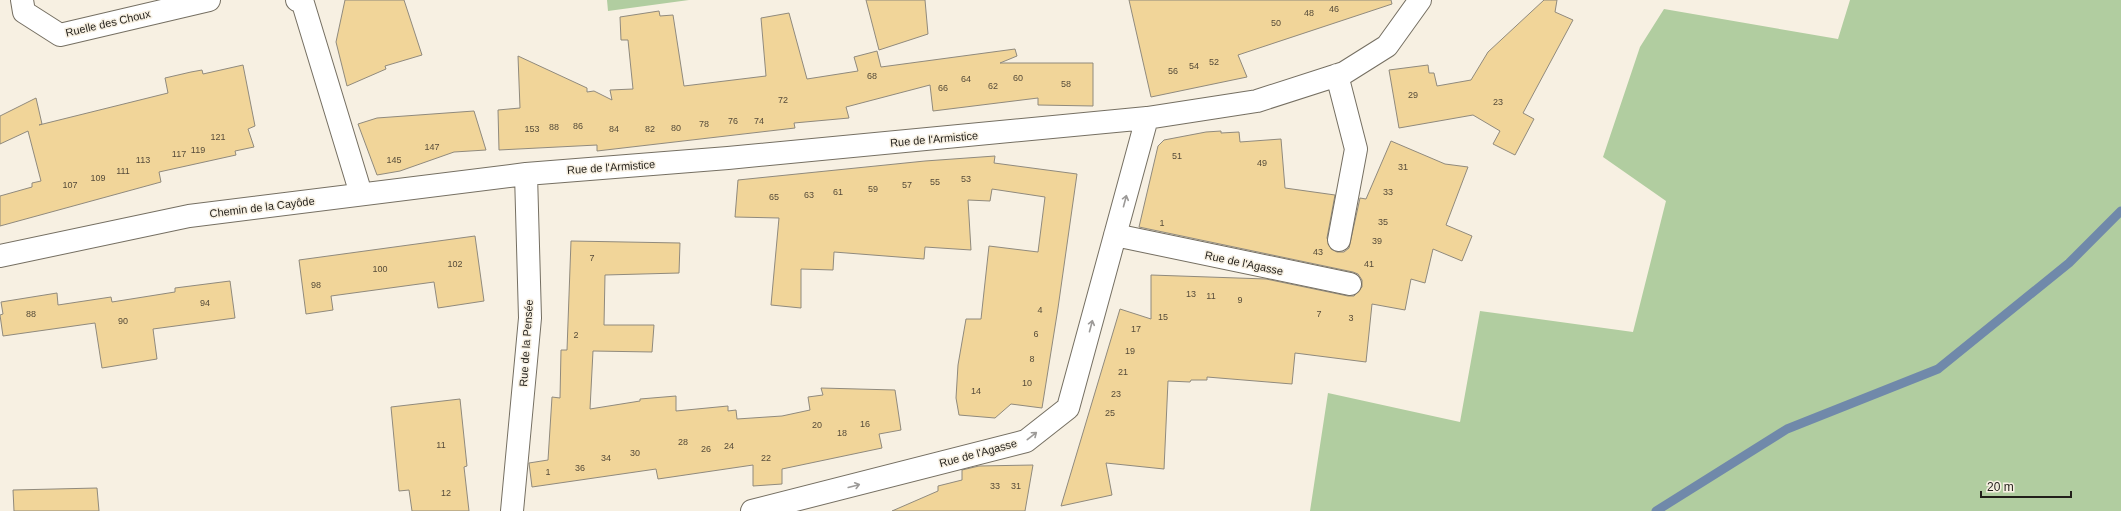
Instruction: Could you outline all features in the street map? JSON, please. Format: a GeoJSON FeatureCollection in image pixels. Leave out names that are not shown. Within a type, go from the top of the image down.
{"type":"FeatureCollection","features":[{"type":"Feature","properties":{"kind":"street","name":"Ruelle des Choux"},"geometry":{"type":"LineString","coordinates":[[22,0],[24,12],[60,34],[209,0]]}},
{"type":"Feature","properties":{"kind":"street"},"geometry":{"type":"LineString","coordinates":[[297,0],[302,0],[362,194]]}},
{"type":"Feature","properties":{"kind":"street","name":"Rue de l'Armistice"},"geometry":{"type":"LineString","coordinates":[[526,174],[736,158],[1147,118],[1257,101],[1344,73],[1387,46],[1420,0]]}},
{"type":"Feature","properties":{"kind":"street"},"geometry":{"type":"LineString","coordinates":[[1337,75],[1356,149],[1339,240]]}},
{"type":"Feature","properties":{"kind":"street","name":"Rue de l'Agasse"},"geometry":{"type":"LineString","coordinates":[[752,511],[815,503],[1026,441],[1068,408],[1147,118]]}},
{"type":"Feature","properties":{"kind":"street","name":"Chemin de la Cayôde"},"geometry":{"type":"LineString","coordinates":[[0,256],[189,216],[526,174]]}},
{"type":"Feature","properties":{"kind":"street","name":"Rue de la Pensée"},"geometry":{"type":"LineString","coordinates":[[512,511],[530,318],[526,174]]}},
{"type":"Feature","properties":{"kind":"street","name":"Rue de l'Agasse"},"geometry":{"type":"LineString","coordinates":[[1115,235],[1350,284]]}},
{"type":"Feature","properties":{"kind":"green space"},"geometry":{"type":"Polygon","coordinates":[[[607,0],[689,0],[608,11],[607,0]]]}},
{"type":"Feature","properties":{"kind":"green space"},"geometry":{"type":"Polygon","coordinates":[[[1850,0],[2121,0],[2121,511],[1310,511],[1328,393],[1460,422],[1480,311],[1633,332],[1666,201],[1603,157],[1640,47],[1664,9],[1838,39],[1850,0]]]}},
{"type":"Feature","properties":{"kind":"building"},"geometry":{"type":"Polygon","coordinates":[[[345,0],[404,0],[422,55],[385,66],[386,69],[347,86],[336,42],[345,0]]]}},
{"type":"Feature","properties":{"kind":"building"},"geometry":{"type":"Polygon","coordinates":[[[866,0],[925,0],[928,34],[879,50],[866,0]]]}},
{"type":"Feature","properties":{"kind":"building"},"geometry":{"type":"Polygon","coordinates":[[[1129,0],[1391,0],[1392,4],[1238,55],[1247,77],[1151,97],[1129,0]]]}},
{"type":"Feature","properties":{"kind":"building"},"geometry":{"type":"Polygon","coordinates":[[[1544,0],[1557,0],[1555,12],[1573,20],[1523,113],[1534,119],[1515,155],[1493,144],[1500,131],[1473,115],[1399,128],[1389,70],[1428,65],[1429,73],[1434,73],[1437,86],[1471,80],[1488,52],[1544,0]]]}},
{"type":"Feature","properties":{"kind":"building"},"geometry":{"type":"Polygon","coordinates":[[[659,11],[660,16],[673,15],[684,86],[766,76],[761,18],[789,13],[807,79],[858,71],[854,57],[877,51],[881,67],[1015,49],[1017,56],[1000,63],[1093,63],[1093,106],[1038,105],[1038,98],[933,111],[930,85],[846,107],[849,118],[794,123],[795,128],[597,151],[597,145],[499,150],[498,110],[520,108],[518,56],[587,88],[587,92],[594,91],[612,100],[610,90],[633,89],[628,40],[621,40],[620,17],[659,11]]]}},
{"type":"Feature","properties":{"kind":"building"},"geometry":{"type":"Polygon","coordinates":[[[243,65],[255,126],[248,129],[254,147],[235,151],[236,155],[159,172],[161,182],[0,226],[0,196],[32,187],[32,183],[41,181],[28,131],[0,144],[0,116],[36,98],[42,124],[39,125],[168,93],[165,78],[202,70],[203,74],[243,65]]]}},
{"type":"Feature","properties":{"kind":"building"},"geometry":{"type":"Polygon","coordinates":[[[474,111],[486,150],[454,152],[400,171],[377,175],[358,124],[377,118],[474,111]]]}},
{"type":"Feature","properties":{"kind":"building"},"geometry":{"type":"Polygon","coordinates":[[[1221,131],[1221,133],[1239,132],[1240,142],[1281,139],[1285,188],[1335,195],[1327,238],[1331,249],[1337,252],[1344,252],[1349,248],[1360,198],[1366,199],[1391,141],[1445,164],[1468,167],[1446,225],[1472,236],[1462,261],[1433,249],[1425,283],[1411,279],[1405,310],[1372,304],[1366,362],[1295,353],[1292,384],[1207,377],[1207,380],[1191,380],[1190,382],[1168,381],[1164,469],[1106,463],[1112,495],[1061,506],[1120,309],[1151,319],[1151,275],[1266,279],[1348,296],[1354,296],[1362,287],[1362,280],[1358,274],[1353,272],[1139,227],[1158,146],[1164,140],[1206,132],[1221,131]]]}},
{"type":"Feature","properties":{"kind":"building"},"geometry":{"type":"Polygon","coordinates":[[[995,156],[994,163],[1077,174],[1042,408],[1011,404],[995,418],[959,415],[956,398],[958,365],[966,319],[981,319],[989,246],[1038,252],[1045,197],[992,189],[990,201],[968,200],[971,250],[925,247],[924,259],[834,252],[833,270],[801,269],[801,308],[771,305],[779,218],[735,217],[738,180],[925,161],[995,156]]]}},
{"type":"Feature","properties":{"kind":"building"},"geometry":{"type":"Polygon","coordinates":[[[475,236],[484,301],[438,308],[434,282],[331,296],[333,310],[306,314],[299,260],[475,236]]]}},
{"type":"Feature","properties":{"kind":"building"},"geometry":{"type":"Polygon","coordinates":[[[571,241],[680,243],[679,273],[605,275],[604,325],[654,325],[652,352],[593,351],[590,409],[640,401],[640,399],[676,396],[676,411],[728,406],[728,411],[736,410],[737,419],[782,416],[810,410],[808,397],[823,395],[821,388],[895,390],[901,430],[879,434],[882,448],[782,469],[782,484],[753,486],[753,465],[658,479],[656,469],[532,487],[529,463],[548,460],[552,397],[560,398],[561,350],[567,350],[571,241]]]}},
{"type":"Feature","properties":{"kind":"building"},"geometry":{"type":"Polygon","coordinates":[[[230,281],[235,318],[153,329],[157,359],[102,368],[95,323],[3,336],[0,315],[3,314],[1,302],[57,293],[58,305],[111,297],[112,302],[175,292],[175,288],[230,281]]]}},
{"type":"Feature","properties":{"kind":"building"},"geometry":{"type":"Polygon","coordinates":[[[460,399],[467,466],[464,467],[469,511],[412,511],[409,490],[399,491],[391,407],[460,399]]]}},
{"type":"Feature","properties":{"kind":"building"},"geometry":{"type":"Polygon","coordinates":[[[1033,465],[1025,511],[892,511],[938,491],[938,486],[962,480],[962,470],[979,466],[1033,465]]]}},
{"type":"Feature","properties":{"kind":"building"},"geometry":{"type":"Polygon","coordinates":[[[97,488],[99,511],[14,511],[13,490],[97,488]]]}},
{"type":"Feature","properties":{"kind":"waterway"},"geometry":{"type":"LineString","coordinates":[[1656,511],[1787,429],[1938,369],[2069,263],[2121,211]]}}]}
